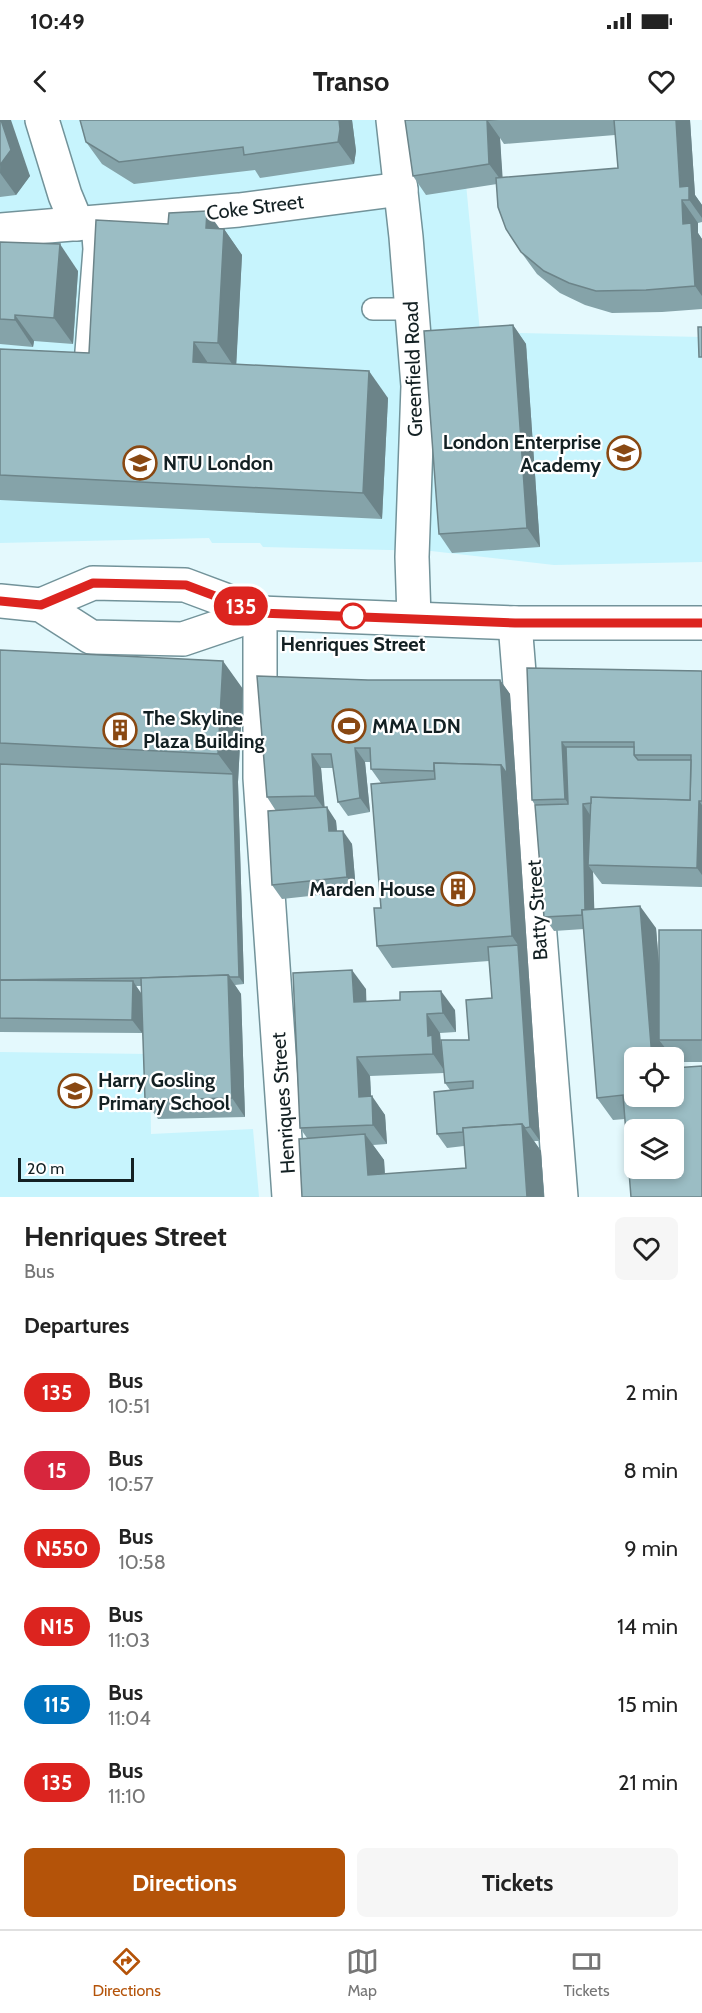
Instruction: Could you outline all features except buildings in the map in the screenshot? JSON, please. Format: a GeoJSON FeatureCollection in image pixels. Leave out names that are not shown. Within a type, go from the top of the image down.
{"type":"FeatureCollection","features":[{"type":"Feature","properties":{"kind":"main road"},"geometry":{"type":"LineString","coordinates":[[42,120],[65,195],[84,224]]}},
{"type":"Feature","properties":{"kind":"main road","name":"Greenfield Road"},"geometry":{"type":"LineString","coordinates":[[393,120],[418,386],[412,557],[414,618]]}},
{"type":"Feature","properties":{"kind":"main road","name":"Coke Street"},"geometry":{"type":"LineString","coordinates":[[0,230],[239,210],[401,189]]}},
{"type":"Feature","properties":{"kind":"main road"},"geometry":{"type":"LineString","coordinates":[[41,605],[93,583],[186,585],[260,613],[515,623],[702,623]]}},
{"type":"Feature","properties":{"kind":"main road"},"geometry":{"type":"LineString","coordinates":[[0,601],[41,605],[91,638],[183,639],[260,613]]}},
{"type":"Feature","properties":{"kind":"main road","name":"Henriques Street"},"geometry":{"type":"LineString","coordinates":[[260,613],[260,778],[289,1197]]}},
{"type":"Feature","properties":{"kind":"main road","name":"Batty Street"},"geometry":{"type":"LineString","coordinates":[[515,623],[561,1197]]}},
{"type":"Feature","properties":{"kind":"lane"},"geometry":{"type":"LineString","coordinates":[[84,224],[94,249],[85,364]]}},
{"type":"Feature","properties":{"kind":"lane"},"geometry":{"type":"LineString","coordinates":[[373,309],[412,309]]}},
{"type":"Feature","properties":{"kind":"shaded area"},"geometry":{"type":"Polygon","coordinates":[[[0,120],[460,120],[480,332],[702,337],[702,562],[554,565],[431,551],[263,547],[260,543],[212,543],[209,538],[0,543],[0,120]]]}},
{"type":"Feature","properties":{"kind":"shaded area","name":"Harry Gosling Primary School"},"geometry":{"type":"Polygon","coordinates":[[[0,1052],[150,1054],[151,1134],[253,1129],[259,1197],[0,1197],[0,1052]]]}},
{"type":"Feature","properties":{"kind":"bus line","name":"135"},"geometry":{"type":"LineString","coordinates":[[0,601],[41,605],[93,583],[186,585],[260,613],[515,623],[702,623]]}},
{"type":"Feature","properties":{"kind":"place","name":"London Enterprise Academy"},"geometry":{"type":"Point","coordinates":[624,453]}},
{"type":"Feature","properties":{"kind":"place","name":"NTU London"},"geometry":{"type":"Point","coordinates":[140,463]}},
{"type":"Feature","properties":{"kind":"place","name":"Henriques Street"},"geometry":{"type":"Point","coordinates":[353,616]}},
{"type":"Feature","properties":{"kind":"place","name":"MMA LDN"},"geometry":{"type":"Point","coordinates":[349,726]}},
{"type":"Feature","properties":{"kind":"place","name":"The Skyline Plaza Building"},"geometry":{"type":"Point","coordinates":[120,730]}},
{"type":"Feature","properties":{"kind":"place","name":"Marden House"},"geometry":{"type":"Point","coordinates":[458,889]}},
{"type":"Feature","properties":{"kind":"place","name":"Harry Gosling Primary School"},"geometry":{"type":"Point","coordinates":[75,1091]}}]}
